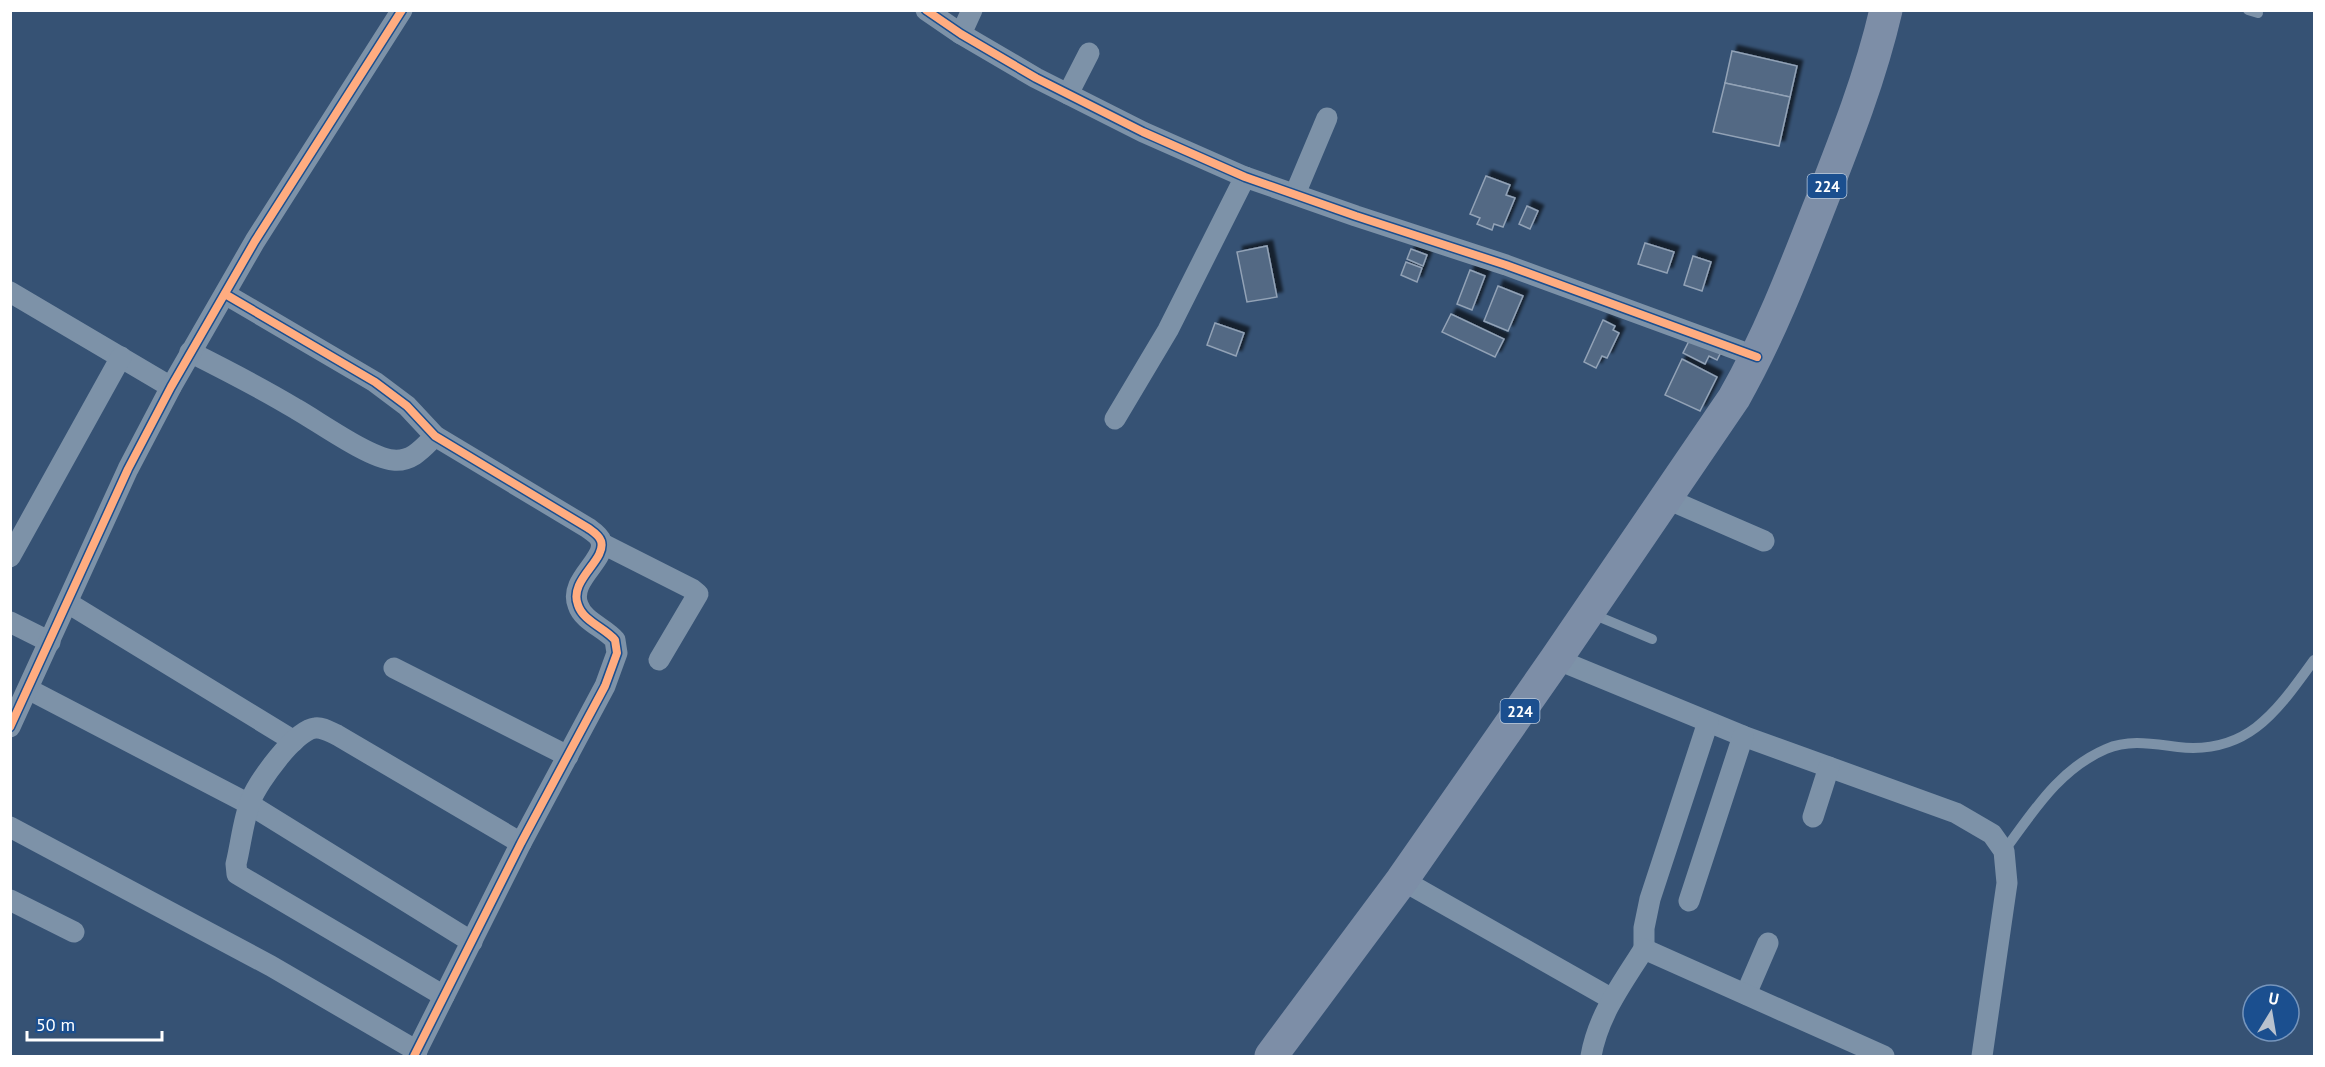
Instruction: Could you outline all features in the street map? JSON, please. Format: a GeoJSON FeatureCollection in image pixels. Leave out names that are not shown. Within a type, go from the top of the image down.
{"type":"FeatureCollection","features":[{"type":"Feature","properties":{"kind":"main road","name":"224"},"geometry":{"type":"LineString","coordinates":[[1271,1056],[1402,880],[1556,659],[1713,430],[1757,357],[1845,139],[1864,87],[1886,10]]}},
{"type":"Feature","properties":{"kind":"street"},"geometry":{"type":"LineString","coordinates":[[10,727],[124,479],[190,352],[315,146],[402,10]]}},
{"type":"Feature","properties":{"kind":"street"},"geometry":{"type":"LineString","coordinates":[[926,10],[961,34],[1068,94],[1143,132],[1245,177],[1518,269],[1757,357]]}},
{"type":"Feature","properties":{"kind":"street"},"geometry":{"type":"LineString","coordinates":[[961,34],[972,10]]}},
{"type":"Feature","properties":{"kind":"street"},"geometry":{"type":"LineString","coordinates":[[1068,94],[1089,53]]}},
{"type":"Feature","properties":{"kind":"street"},"geometry":{"type":"LineString","coordinates":[[1295,194],[1327,118]]}},
{"type":"Feature","properties":{"kind":"street"},"geometry":{"type":"LineString","coordinates":[[1115,419],[1168,330],[1245,177]]}},
{"type":"Feature","properties":{"kind":"street"},"geometry":{"type":"LineString","coordinates":[[10,292],[171,387]]}},
{"type":"Feature","properties":{"kind":"street"},"geometry":{"type":"LineString","coordinates":[[10,827],[272,966],[416,1054],[520,843],[605,686],[617,653],[615,640],[585,615],[577,604],[577,588],[600,551],[599,538],[588,528],[435,436],[397,397],[350,366],[225,294]]}},
{"type":"Feature","properties":{"kind":"street"},"geometry":{"type":"LineString","coordinates":[[190,352],[266,391],[360,447],[388,459],[400,460],[413,456],[435,436]]}},
{"type":"Feature","properties":{"kind":"street"},"geometry":{"type":"LineString","coordinates":[[10,557],[120,357]]}},
{"type":"Feature","properties":{"kind":"street"},"geometry":{"type":"LineString","coordinates":[[1665,498],[1764,541]]}},
{"type":"Feature","properties":{"kind":"street"},"geometry":{"type":"LineString","coordinates":[[601,543],[698,594],[659,660]]}},
{"type":"Feature","properties":{"kind":"street"},"geometry":{"type":"LineString","coordinates":[[68,603],[294,741]]}},
{"type":"Feature","properties":{"kind":"street"},"geometry":{"type":"LineString","coordinates":[[10,622],[50,642]]}},
{"type":"Feature","properties":{"kind":"street"},"geometry":{"type":"LineString","coordinates":[[1556,659],[1743,736],[1971,820],[1992,834],[2004,851],[2007,883],[1982,1056]]}},
{"type":"Feature","properties":{"kind":"street"},"geometry":{"type":"LineString","coordinates":[[394,668],[568,756]]}},
{"type":"Feature","properties":{"kind":"street"},"geometry":{"type":"LineString","coordinates":[[28,688],[249,804],[472,942]]}},
{"type":"Feature","properties":{"kind":"street"},"geometry":{"type":"LineString","coordinates":[[1591,1056],[1600,1026],[1612,999],[1644,950],[1644,928],[1650,899],[1708,722]]}},
{"type":"Feature","properties":{"kind":"street"},"geometry":{"type":"LineString","coordinates":[[444,996],[237,874],[236,864],[249,804],[265,777],[294,741],[313,728],[323,729],[337,735],[520,843]]}},
{"type":"Feature","properties":{"kind":"street"},"geometry":{"type":"LineString","coordinates":[[1689,901],[1743,736]]}},
{"type":"Feature","properties":{"kind":"street"},"geometry":{"type":"LineString","coordinates":[[1813,817],[1829,767]]}},
{"type":"Feature","properties":{"kind":"street"},"geometry":{"type":"LineString","coordinates":[[1402,880],[1612,999]]}},
{"type":"Feature","properties":{"kind":"street"},"geometry":{"type":"LineString","coordinates":[[10,900],[74,932]]}},
{"type":"Feature","properties":{"kind":"street"},"geometry":{"type":"LineString","coordinates":[[1746,994],[1768,943]]}},
{"type":"Feature","properties":{"kind":"street"},"geometry":{"type":"LineString","coordinates":[[1644,950],[1884,1056]]}},
{"type":"Feature","properties":{"kind":"lane"},"geometry":{"type":"LineString","coordinates":[[1587,612],[1652,639]]}},
{"type":"Feature","properties":{"kind":"lane"},"geometry":{"type":"LineString","coordinates":[[2004,851],[2053,787],[2079,763],[2106,749],[2122,744],[2198,748],[2217,747],[2236,741],[2274,713],[2314,660]]}},
{"type":"Feature","properties":{"kind":"building"},"geometry":{"type":"Polygon","coordinates":[[[1732,51],[1797,66],[1790,97],[1725,83],[1732,51]]]}},
{"type":"Feature","properties":{"kind":"building"},"geometry":{"type":"Polygon","coordinates":[[[1725,83],[1790,97],[1779,146],[1713,132],[1725,83]]]}},
{"type":"Feature","properties":{"kind":"building"},"geometry":{"type":"Polygon","coordinates":[[[1486,176],[1510,185],[1506,195],[1515,198],[1503,227],[1494,224],[1492,230],[1477,224],[1480,218],[1470,214],[1486,176]]]}},
{"type":"Feature","properties":{"kind":"building"},"geometry":{"type":"Polygon","coordinates":[[[1527,206],[1538,211],[1530,229],[1519,224],[1527,206]]]}},
{"type":"Feature","properties":{"kind":"building"},"geometry":{"type":"Polygon","coordinates":[[[1645,243],[1674,252],[1667,273],[1638,264],[1645,243]]]}},
{"type":"Feature","properties":{"kind":"building"},"geometry":{"type":"Polygon","coordinates":[[[1267,246],[1277,297],[1247,302],[1237,252],[1267,246]]]}},
{"type":"Feature","properties":{"kind":"building"},"geometry":{"type":"Polygon","coordinates":[[[1411,249],[1427,255],[1423,266],[1407,259],[1411,249]]]}},
{"type":"Feature","properties":{"kind":"building"},"geometry":{"type":"Polygon","coordinates":[[[1693,256],[1711,262],[1702,291],[1684,285],[1693,256]]]}},
{"type":"Feature","properties":{"kind":"building"},"geometry":{"type":"Polygon","coordinates":[[[1406,262],[1422,268],[1417,282],[1401,275],[1406,262]]]}},
{"type":"Feature","properties":{"kind":"building"},"geometry":{"type":"Polygon","coordinates":[[[1470,270],[1485,276],[1472,310],[1457,304],[1470,270]]]}},
{"type":"Feature","properties":{"kind":"building"},"geometry":{"type":"Polygon","coordinates":[[[1498,286],[1523,296],[1508,331],[1484,321],[1498,286]]]}},
{"type":"Feature","properties":{"kind":"building"},"geometry":{"type":"Polygon","coordinates":[[[1451,314],[1504,339],[1495,357],[1442,332],[1451,314]]]}},
{"type":"Feature","properties":{"kind":"building"},"geometry":{"type":"Polygon","coordinates":[[[1603,320],[1615,326],[1613,330],[1619,333],[1607,358],[1602,356],[1596,368],[1584,362],[1603,320]]]}},
{"type":"Feature","properties":{"kind":"building"},"geometry":{"type":"Polygon","coordinates":[[[1215,323],[1244,333],[1236,356],[1207,345],[1215,323]]]}},
{"type":"Feature","properties":{"kind":"building"},"geometry":{"type":"Polygon","coordinates":[[[1691,337],[1721,352],[1717,360],[1709,356],[1705,364],[1683,353],[1691,337]]]}},
{"type":"Feature","properties":{"kind":"building"},"geometry":{"type":"Polygon","coordinates":[[[1682,359],[1717,377],[1700,411],[1665,395],[1682,359]]]}},
{"type":"Feature","properties":{"kind":"cycle path"},"geometry":{"type":"LineString","coordinates":[[10,727],[128,469],[171,387],[255,241],[402,10]]}},
{"type":"Feature","properties":{"kind":"cycle path"},"geometry":{"type":"LineString","coordinates":[[926,10],[961,34],[1036,78],[1143,132],[1245,177],[1506,265],[1757,357]]}},
{"type":"Feature","properties":{"kind":"cycle path"},"geometry":{"type":"LineString","coordinates":[[225,294],[375,382],[407,406],[435,436],[588,528],[601,541],[599,556],[582,579],[576,596],[584,616],[615,640],[617,653],[605,686],[521,843],[414,1056]]}}]}
